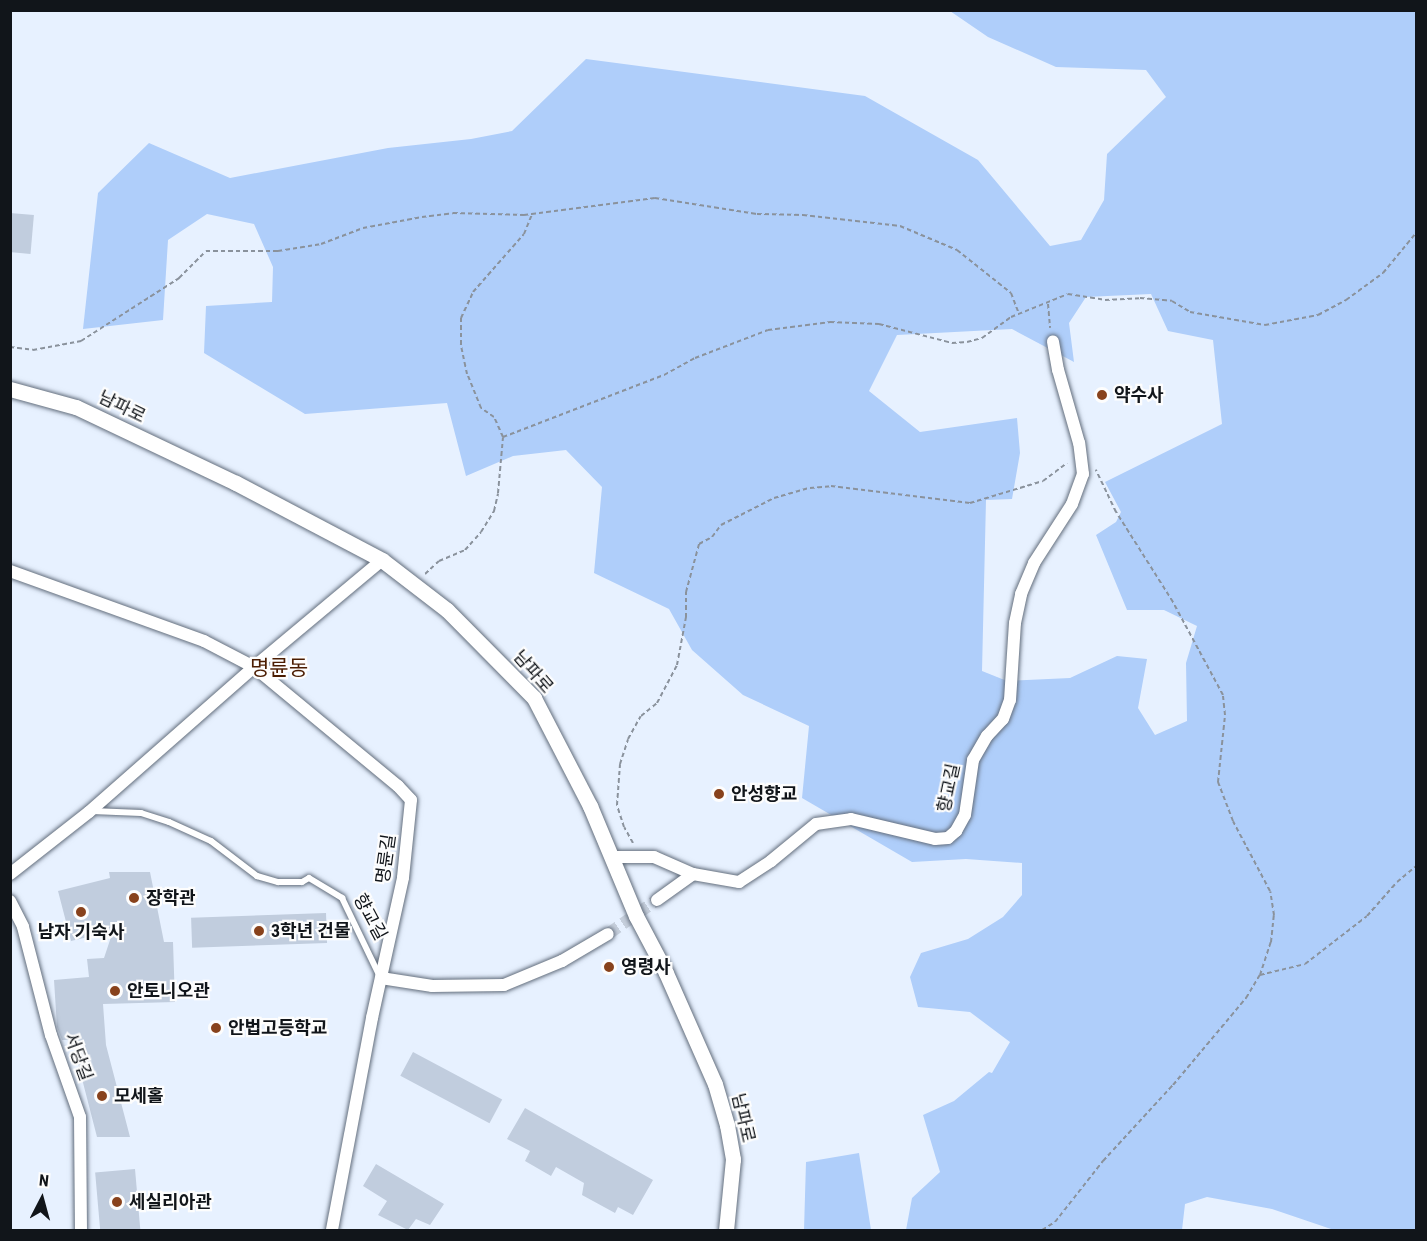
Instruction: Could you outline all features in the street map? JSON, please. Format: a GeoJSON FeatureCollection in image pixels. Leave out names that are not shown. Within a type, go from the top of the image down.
{"type":"FeatureCollection","features":[{"type":"Feature","properties":{"kind":"street","name":"향교길"},"geometry":{"type":"LineString","coordinates":[[611,857],[654,857],[693,874],[739,882],[771,861],[816,824],[851,819],[935,839],[948,838],[956,831],[965,814],[973,760],[987,736],[1004,719],[1010,700],[1015,623],[1021,594],[1034,563],[1072,504],[1083,474],[1078,443],[1058,370],[1053,341]]}},
{"type":"Feature","properties":{"kind":"street","name":"남파로"},"geometry":{"type":"LineString","coordinates":[[10,389],[76,407],[236,483],[382,560],[447,610],[534,698],[590,806],[636,916],[666,973],[715,1084],[727,1125],[733,1159],[726,1230]]}},
{"type":"Feature","properties":{"kind":"street"},"geometry":{"type":"LineString","coordinates":[[10,874],[89,812],[254,667],[382,560]]}},
{"type":"Feature","properties":{"kind":"street","name":"명륜길"},"geometry":{"type":"LineString","coordinates":[[10,572],[204,641],[254,667],[398,786],[411,800],[403,878],[332,1230]]}},
{"type":"Feature","properties":{"kind":"street"},"geometry":{"type":"LineString","coordinates":[[657,900],[693,874]]}},
{"type":"Feature","properties":{"kind":"street","name":"서당길"},"geometry":{"type":"LineString","coordinates":[[10,901],[23,927],[51,1035],[80,1117],[81,1230]]}},
{"type":"Feature","properties":{"kind":"street"},"geometry":{"type":"LineString","coordinates":[[381,978],[432,986],[504,985],[562,961],[608,934]]}},
{"type":"Feature","properties":{"kind":"lane","name":"향교길"},"geometry":{"type":"LineString","coordinates":[[89,812],[106,810],[141,813],[169,822],[211,841],[257,876],[278,882],[302,882],[309,878],[342,898],[381,978]]}},
{"type":"Feature","properties":{"kind":"path"},"geometry":{"type":"LineString","coordinates":[[10,347],[33,350],[81,341],[179,278],[206,251],[289,249],[321,244],[363,228],[453,213],[531,214],[655,198],[757,214],[803,215],[900,226],[957,250],[1011,293],[1019,314]]}},
{"type":"Feature","properties":{"kind":"path"},"geometry":{"type":"LineString","coordinates":[[414,584],[439,561],[465,550],[481,532],[494,511],[498,493],[503,436],[494,417],[481,408],[467,374],[461,345],[461,318],[473,292],[524,234],[531,214]]}},
{"type":"Feature","properties":{"kind":"path"},"geometry":{"type":"LineString","coordinates":[[503,436],[663,375],[695,358],[768,330],[830,322],[879,324],[952,343],[982,338],[1011,317],[1068,294],[1105,300],[1140,298],[1172,301],[1190,312],[1265,325],[1318,315],[1346,300],[1383,273],[1416,233]]}},
{"type":"Feature","properties":{"kind":"path"},"geometry":{"type":"LineString","coordinates":[[1048,304],[1049,326],[1053,341]]}},
{"type":"Feature","properties":{"kind":"path"},"geometry":{"type":"LineString","coordinates":[[642,857],[624,827],[617,805],[617,782],[627,739],[641,716],[657,703],[677,665],[686,617],[686,592],[699,544],[712,537],[721,525],[774,498],[810,488],[831,486],[970,503],[1043,481],[1073,459],[1078,443]]}},
{"type":"Feature","properties":{"kind":"path"},"geometry":{"type":"LineString","coordinates":[[1042,1230],[1055,1221],[1103,1161],[1230,1018],[1260,975],[1271,942],[1273,899],[1221,796],[1218,770],[1225,715],[1223,694],[1173,602],[1116,512],[1098,471],[1080,458]]}},
{"type":"Feature","properties":{"kind":"path"},"geometry":{"type":"LineString","coordinates":[[1260,975],[1305,964],[1367,916],[1397,882],[1416,866]]}},
{"type":"Feature","properties":{"kind":"shaded area"},"geometry":{"type":"Polygon","coordinates":[[[950,11],[1416,11],[1416,1230],[1334,1230],[1272,1209],[1207,1197],[1185,1204],[1182,1230],[906,1230],[912,1198],[940,1172],[923,1115],[954,1101],[989,1072],[992,1073],[1010,1042],[970,1012],[918,1007],[910,977],[921,953],[968,939],[1003,917],[1022,895],[1022,863],[966,859],[912,862],[802,798],[809,726],[743,695],[692,650],[669,609],[594,573],[602,487],[566,450],[513,456],[466,476],[447,403],[305,414],[204,353],[206,306],[272,302],[273,267],[254,224],[207,214],[168,240],[163,320],[83,329],[98,193],[149,143],[230,178],[388,148],[471,139],[512,131],[586,59],[865,96],[978,160],[1050,246],[1081,240],[1104,200],[1107,154],[1166,97],[1146,70],[1056,67],[988,37],[950,11]],[[1151,294],[1086,297],[1069,323],[1074,362],[1012,329],[897,335],[869,391],[920,432],[1017,418],[1020,453],[1012,499],[986,500],[982,671],[1007,681],[1070,678],[1117,656],[1147,659],[1138,708],[1155,735],[1187,721],[1186,663],[1197,626],[1164,610],[1127,610],[1096,535],[1116,522],[1121,512],[1105,482],[1222,424],[1213,340],[1168,331],[1151,294]]]}},
{"type":"Feature","properties":{"kind":"shaded area"},"geometry":{"type":"Polygon","coordinates":[[[859,1153],[871,1230],[804,1230],[806,1162],[859,1153]]]}},
{"type":"Feature","properties":{"kind":"building"},"geometry":{"type":"Polygon","coordinates":[[[10,213],[34,215],[31,254],[10,252],[10,213]]]}},
{"type":"Feature","properties":{"kind":"building"},"geometry":{"type":"Polygon","coordinates":[[[109,872],[150,872],[164,942],[173,942],[175,1002],[103,1004],[106,1045],[130,1137],[97,1137],[72,1040],[62,1040],[57,1027],[54,980],[89,977],[87,959],[104,958],[113,931],[71,941],[58,891],[110,878],[109,872]]]}},
{"type":"Feature","properties":{"kind":"building","name":"3학년 건물"},"geometry":{"type":"Polygon","coordinates":[[[326,913],[327,943],[192,948],[191,918],[326,913]]]}},
{"type":"Feature","properties":{"kind":"building"},"geometry":{"type":"Polygon","coordinates":[[[413,1052],[502,1099],[490,1123],[400,1076],[413,1052]]]}},
{"type":"Feature","properties":{"kind":"building"},"geometry":{"type":"Polygon","coordinates":[[[525,1108],[653,1180],[633,1215],[618,1207],[615,1213],[582,1195],[584,1183],[556,1167],[551,1176],[525,1161],[530,1151],[507,1139],[525,1108]]]}},
{"type":"Feature","properties":{"kind":"building"},"geometry":{"type":"Polygon","coordinates":[[[376,1164],[444,1204],[430,1225],[416,1219],[408,1230],[378,1215],[387,1201],[363,1186],[376,1164]]]}},
{"type":"Feature","properties":{"kind":"building","name":"세실리아관"},"geometry":{"type":"Polygon","coordinates":[[[135,1169],[140,1230],[100,1230],[95,1172],[135,1169]]]}},
{"type":"Feature","properties":{"kind":"tunnel"},"geometry":{"type":"LineString","coordinates":[[608,934],[657,900]]}},
{"type":"Feature","properties":{"kind":"place","name":"약수사"},"geometry":{"type":"Point","coordinates":[1102,395]}},
{"type":"Feature","properties":{"kind":"place","name":"안성향교"},"geometry":{"type":"Point","coordinates":[719,794]}},
{"type":"Feature","properties":{"kind":"place","name":"장학관"},"geometry":{"type":"Point","coordinates":[134,898]}},
{"type":"Feature","properties":{"kind":"place","name":"남자 기숙사"},"geometry":{"type":"Point","coordinates":[81,912]}},
{"type":"Feature","properties":{"kind":"place","name":"3학년 건물"},"geometry":{"type":"Point","coordinates":[259,931]}},
{"type":"Feature","properties":{"kind":"place","name":"영령사"},"geometry":{"type":"Point","coordinates":[609,967]}},
{"type":"Feature","properties":{"kind":"place","name":"안토니오관"},"geometry":{"type":"Point","coordinates":[115,991]}},
{"type":"Feature","properties":{"kind":"place","name":"안법고등학교"},"geometry":{"type":"Point","coordinates":[216,1028]}},
{"type":"Feature","properties":{"kind":"place","name":"모세홀"},"geometry":{"type":"Point","coordinates":[102,1096]}},
{"type":"Feature","properties":{"kind":"place","name":"세실리아관"},"geometry":{"type":"Point","coordinates":[117,1202]}},
{"type":"Feature","properties":{"kind":"district","name":"명륜동"},"geometry":{"type":"Point","coordinates":[279,668]}}]}
